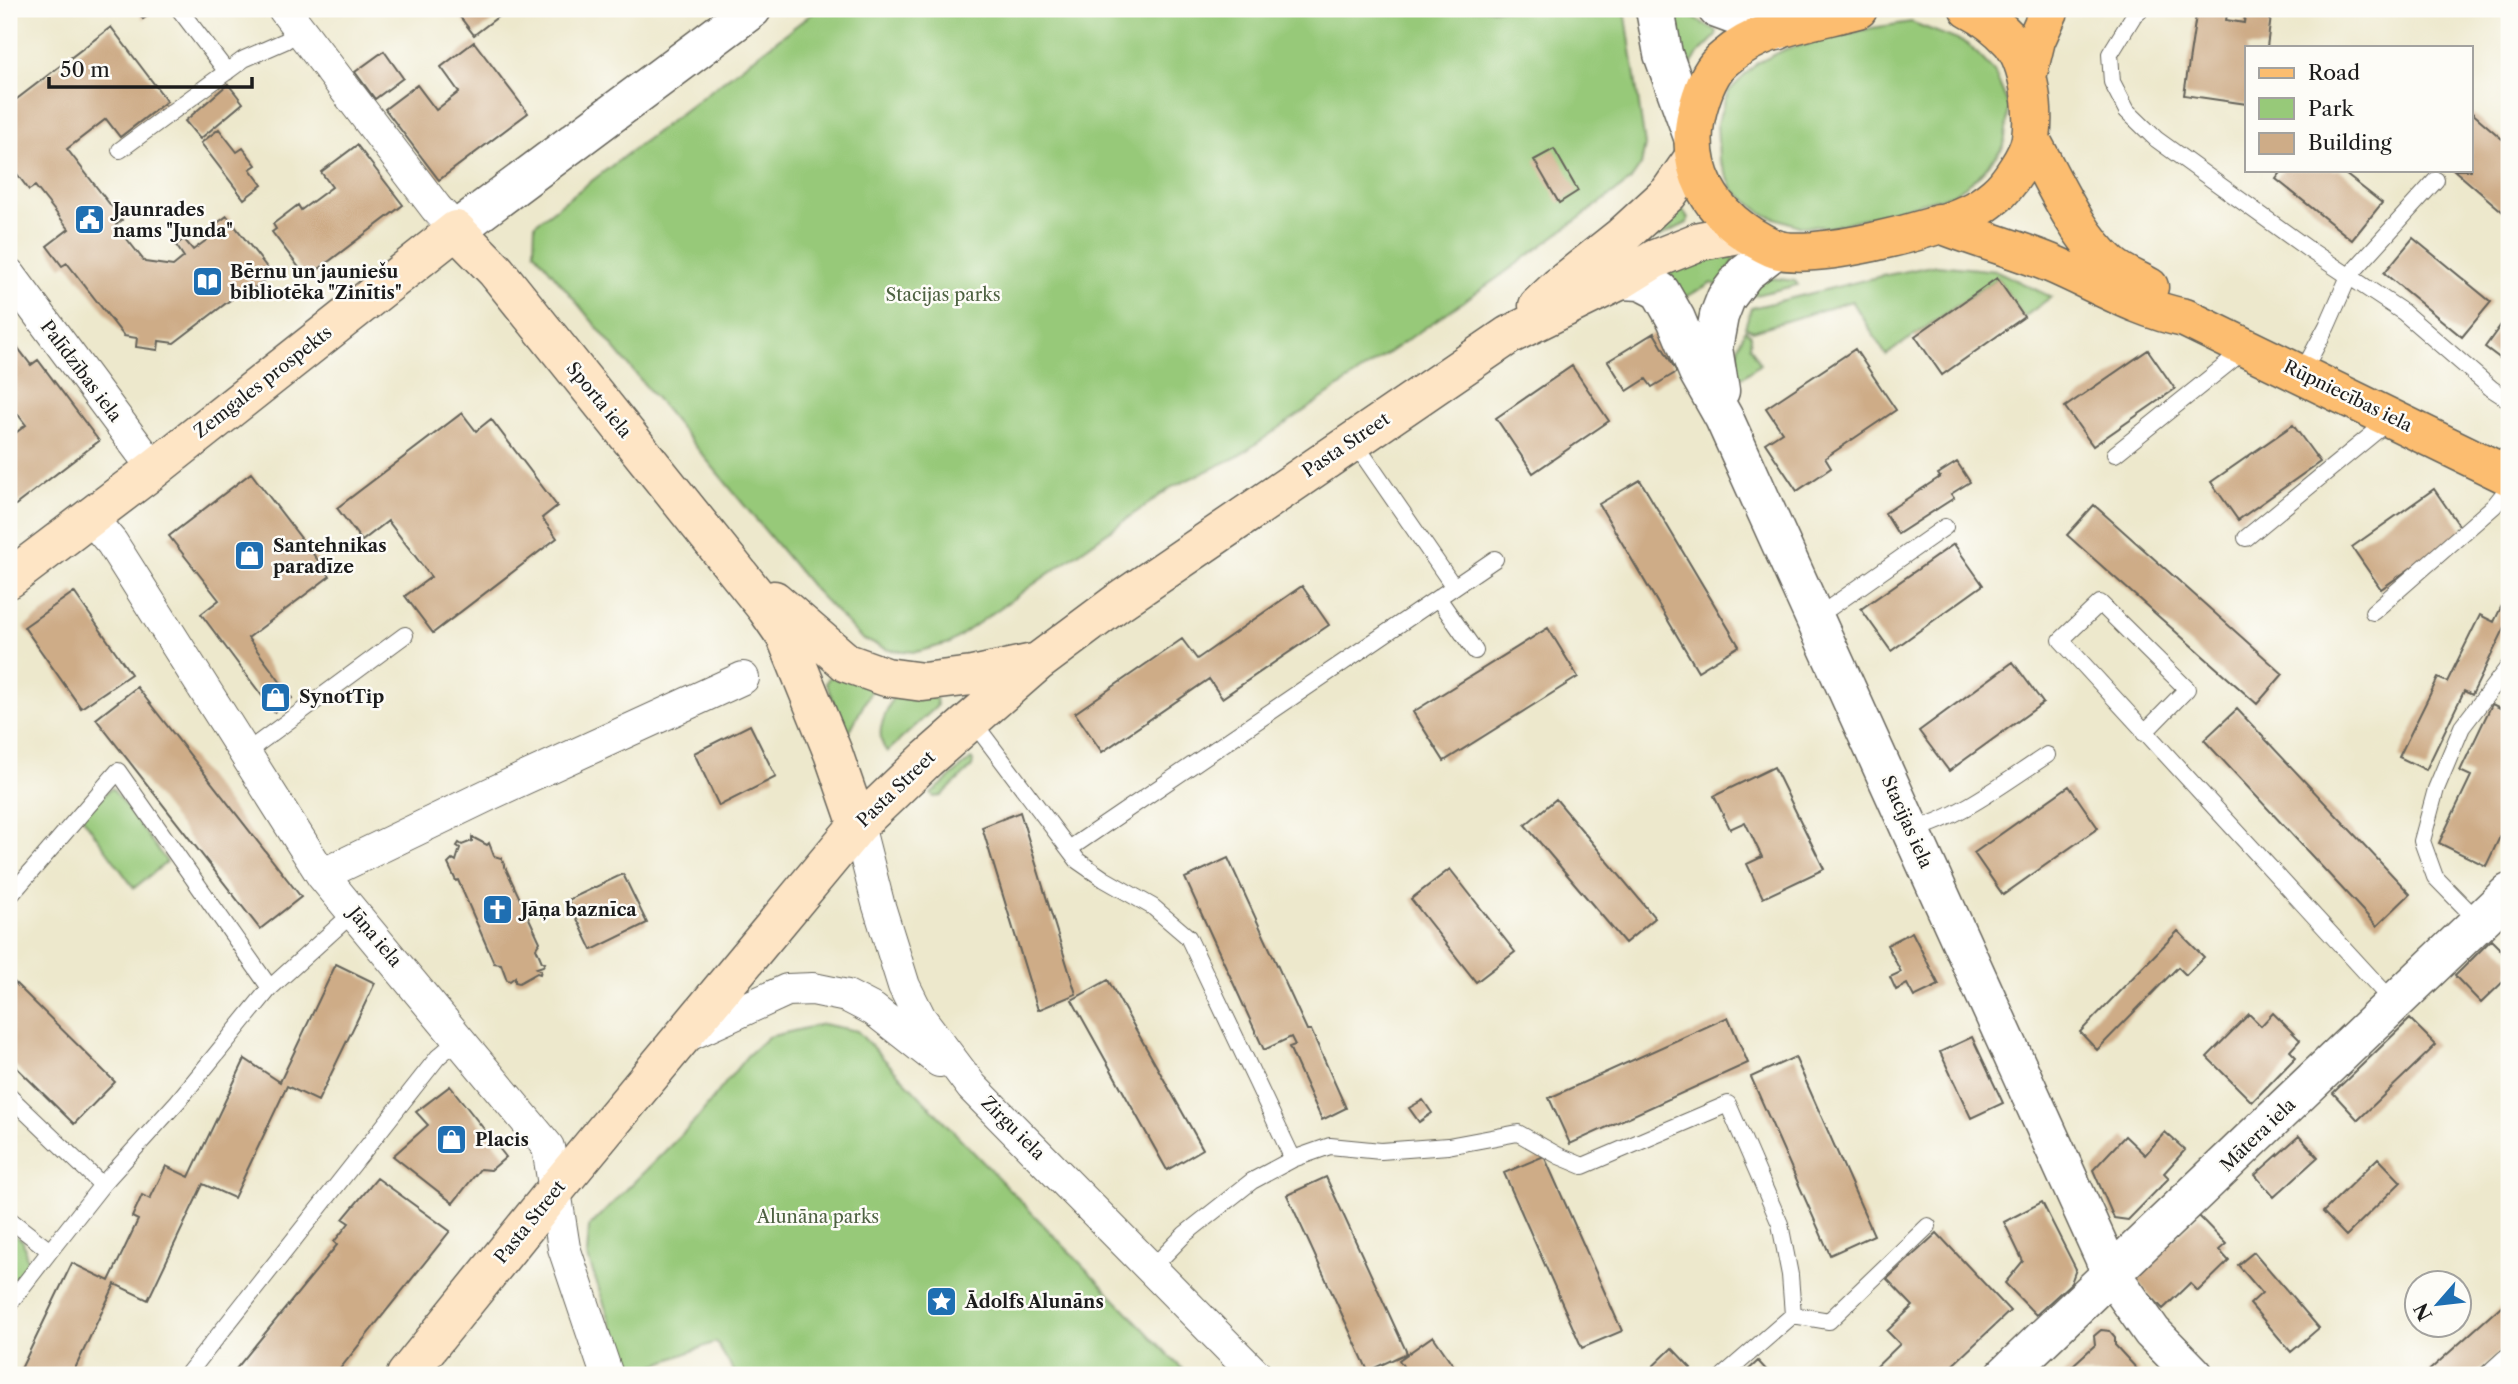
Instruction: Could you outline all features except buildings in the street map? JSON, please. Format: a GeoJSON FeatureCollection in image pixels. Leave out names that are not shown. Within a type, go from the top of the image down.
{"type":"FeatureCollection","features":[{"type":"Feature","properties":{"kind":"main road"},"geometry":{"type":"LineString","coordinates":[[1761,241],[1721,214],[1704,186],[1693,147],[1697,111],[1708,79],[1723,59],[1748,41],[1777,30],[1858,9]]}},
{"type":"Feature","properties":{"kind":"main road","name":"Rūpniecības iela"},"geometry":{"type":"LineString","coordinates":[[1761,241],[1837,250],[1973,211],[1997,195],[2017,168],[2031,140],[2031,106],[2027,77],[2012,43],[1985,18],[1969,9]]}},
{"type":"Feature","properties":{"kind":"main road"},"geometry":{"type":"LineString","coordinates":[[2027,77],[2036,40],[2050,9]]}},
{"type":"Feature","properties":{"kind":"main road","name":"Rūpniecības iela"},"geometry":{"type":"LineString","coordinates":[[2031,140],[2079,226],[2112,265],[2164,296],[2185,318]]}},
{"type":"Feature","properties":{"kind":"main road","name":"Pasta Street"},"geometry":{"type":"LineString","coordinates":[[1509,335],[1558,287],[1622,236],[1669,193],[1693,147]]}},
{"type":"Feature","properties":{"kind":"main road","name":"Rūpniecības iela"},"geometry":{"type":"LineString","coordinates":[[1938,223],[1976,239],[2047,262],[2157,313],[2185,318],[2393,417],[2509,476]]}},
{"type":"Feature","properties":{"kind":"main road","name":"Zemgales prospekts"},"geometry":{"type":"LineString","coordinates":[[9,579],[456,230]]}},
{"type":"Feature","properties":{"kind":"main road","name":"Sporta iela"},"geometry":{"type":"LineString","coordinates":[[456,230],[496,271],[786,637],[833,753],[858,825]]}},
{"type":"Feature","properties":{"kind":"main road","name":"Pasta Street"},"geometry":{"type":"LineString","coordinates":[[406,1375],[556,1189],[858,825],[971,719],[1038,662],[1117,603],[1509,335],[1621,280],[1655,259],[1700,241],[1761,241]]}},
{"type":"Feature","properties":{"kind":"main road"},"geometry":{"type":"LineString","coordinates":[[725,557],[847,663],[886,677],[922,682],[972,676],[1038,662]]}},
{"type":"Feature","properties":{"kind":"street","name":"Zemgales prospekts"},"geometry":{"type":"LineString","coordinates":[[456,230],[752,9]]}},
{"type":"Feature","properties":{"kind":"street"},"geometry":{"type":"LineString","coordinates":[[1655,9],[1663,54],[1693,147]]}},
{"type":"Feature","properties":{"kind":"street"},"geometry":{"type":"LineString","coordinates":[[1717,9],[1777,30]]}},
{"type":"Feature","properties":{"kind":"street","name":"Sporta iela"},"geometry":{"type":"LineString","coordinates":[[295,19],[436,208],[456,230]]}},
{"type":"Feature","properties":{"kind":"street"},"geometry":{"type":"LineString","coordinates":[[1724,418],[1713,348],[1719,316],[1726,299],[1745,273],[1761,241]]}},
{"type":"Feature","properties":{"kind":"street","name":"Palīdzības iela"},"geometry":{"type":"LineString","coordinates":[[9,274],[154,468]]}},
{"type":"Feature","properties":{"kind":"street","name":"Stacijas iela"},"geometry":{"type":"LineString","coordinates":[[1621,280],[1642,281],[1660,291],[1676,320],[1698,372],[1724,418],[2112,1275],[2152,1332],[2194,1375]]}},
{"type":"Feature","properties":{"kind":"street","name":"Jāņa iela"},"geometry":{"type":"LineString","coordinates":[[90,516],[112,543],[323,875],[548,1147],[564,1248],[607,1375]]}},
{"type":"Feature","properties":{"kind":"street"},"geometry":{"type":"LineString","coordinates":[[323,875],[490,794],[743,678]]}},
{"type":"Feature","properties":{"kind":"street","name":"Zirgu iela"},"geometry":{"type":"LineString","coordinates":[[858,825],[878,903],[904,986],[920,1018],[972,1087],[1256,1375]]}},
{"type":"Feature","properties":{"kind":"street","name":"Mātera iela"},"geometry":{"type":"LineString","coordinates":[[2005,1375],[2509,893]]}},
{"type":"Feature","properties":{"kind":"street"},"geometry":{"type":"LineString","coordinates":[[682,1038],[787,990],[813,989],[847,996],[874,1010],[972,1087]]}},
{"type":"Feature","properties":{"kind":"street"},"geometry":{"type":"LineString","coordinates":[[2498,1375],[2509,1365]]}},
{"type":"Feature","properties":{"kind":"lane"},"geometry":{"type":"LineString","coordinates":[[179,9],[227,72]]}},
{"type":"Feature","properties":{"kind":"lane"},"geometry":{"type":"LineString","coordinates":[[2141,9],[2134,15],[2110,54],[2112,82],[2127,111],[2156,139],[2308,249],[2403,312],[2492,389],[2509,400]]}},
{"type":"Feature","properties":{"kind":"lane"},"geometry":{"type":"LineString","coordinates":[[120,150],[244,60],[285,41],[295,19]]}},
{"type":"Feature","properties":{"kind":"lane"},"geometry":{"type":"LineString","coordinates":[[2302,373],[2349,276],[2436,180]]}},
{"type":"Feature","properties":{"kind":"lane"},"geometry":{"type":"LineString","coordinates":[[2115,454],[2248,348]]}},
{"type":"Feature","properties":{"kind":"lane"},"geometry":{"type":"LineString","coordinates":[[2246,538],[2393,417]]}},
{"type":"Feature","properties":{"kind":"lane"},"geometry":{"type":"LineString","coordinates":[[1353,440],[1454,587]]}},
{"type":"Feature","properties":{"kind":"lane"},"geometry":{"type":"LineString","coordinates":[[2373,612],[2494,506],[2509,487]]}},
{"type":"Feature","properties":{"kind":"lane"},"geometry":{"type":"LineString","coordinates":[[1814,616],[1831,607],[1945,527]]}},
{"type":"Feature","properties":{"kind":"lane"},"geometry":{"type":"LineString","coordinates":[[1069,849],[1495,559]]}},
{"type":"Feature","properties":{"kind":"lane"},"geometry":{"type":"LineString","coordinates":[[1437,598],[1475,651]]}},
{"type":"Feature","properties":{"kind":"lane"},"geometry":{"type":"LineString","coordinates":[[2144,733],[2187,689],[2100,603],[2061,640],[2144,733],[2394,1003]]}},
{"type":"Feature","properties":{"kind":"lane"},"geometry":{"type":"LineString","coordinates":[[245,753],[405,635]]}},
{"type":"Feature","properties":{"kind":"lane"},"geometry":{"type":"LineString","coordinates":[[2479,922],[2435,877],[2422,841],[2437,789],[2462,727],[2509,666]]}},
{"type":"Feature","properties":{"kind":"lane"},"geometry":{"type":"LineString","coordinates":[[971,719],[1078,861],[1153,907],[1188,937],[1293,1159]]}},
{"type":"Feature","properties":{"kind":"lane"},"geometry":{"type":"LineString","coordinates":[[1911,831],[1962,811],[2047,755]]}},
{"type":"Feature","properties":{"kind":"lane"},"geometry":{"type":"LineString","coordinates":[[9,897],[118,771],[270,988]]}},
{"type":"Feature","properties":{"kind":"lane"},"geometry":{"type":"LineString","coordinates":[[9,1304],[102,1185],[178,1101],[270,988],[354,912]]}},
{"type":"Feature","properties":{"kind":"lane"},"geometry":{"type":"LineString","coordinates":[[187,1375],[438,1057],[460,1038]]}},
{"type":"Feature","properties":{"kind":"lane"},"geometry":{"type":"LineString","coordinates":[[9,1096],[102,1185]]}},
{"type":"Feature","properties":{"kind":"lane"},"geometry":{"type":"LineString","coordinates":[[1152,1268],[1185,1234],[1252,1181],[1293,1159],[1330,1146],[1381,1151],[1448,1146],[1518,1133],[1583,1166],[1728,1104],[1780,1224],[1790,1275],[1793,1315]]}},
{"type":"Feature","properties":{"kind":"lane"},"geometry":{"type":"LineString","coordinates":[[9,1219],[50,1251]]}},
{"type":"Feature","properties":{"kind":"lane"},"geometry":{"type":"LineString","coordinates":[[1793,1315],[1829,1321],[1928,1226]]}},
{"type":"Feature","properties":{"kind":"lane"},"geometry":{"type":"LineString","coordinates":[[1724,1375],[1793,1315]]}},
{"type":"Feature","properties":{"kind":"green space","name":"Stacijas parks"},"geometry":{"type":"Polygon","coordinates":[[[818,9],[1625,9],[1645,145],[1641,165],[1630,181],[1496,279],[1237,457],[1172,487],[950,643],[916,652],[889,650],[862,639],[811,586],[534,251],[535,224],[818,9]]]}},
{"type":"Feature","properties":{"kind":"green space"},"geometry":{"type":"Polygon","coordinates":[[[1666,9],[1679,9],[1717,32],[1687,71],[1666,9]]]}},
{"type":"Feature","properties":{"kind":"green space"},"geometry":{"type":"Polygon","coordinates":[[[1911,22],[1968,44],[1994,71],[2009,107],[2004,146],[1978,177],[1951,195],[1831,227],[1799,226],[1763,214],[1733,189],[1719,159],[1717,123],[1728,92],[1757,63],[1786,49],[1872,28],[1911,22]]]}},
{"type":"Feature","properties":{"kind":"green space"},"geometry":{"type":"Polygon","coordinates":[[[1679,203],[1688,219],[1687,223],[1659,237],[1653,237],[1652,229],[1679,203]]]}},
{"type":"Feature","properties":{"kind":"green space"},"geometry":{"type":"Polygon","coordinates":[[[1729,256],[1735,259],[1722,286],[1711,283],[1679,301],[1666,276],[1669,270],[1697,261],[1729,256]]]}},
{"type":"Feature","properties":{"kind":"green space"},"geometry":{"type":"Polygon","coordinates":[[[1937,265],[1997,271],[2051,297],[2024,317],[1997,278],[1886,355],[1852,301],[1753,331],[1745,327],[1751,308],[1937,265]]]}},
{"type":"Feature","properties":{"kind":"green space"},"geometry":{"type":"Polygon","coordinates":[[[1771,278],[1795,281],[1798,285],[1747,297],[1761,281],[1771,278]]]}},
{"type":"Feature","properties":{"kind":"green space"},"geometry":{"type":"Polygon","coordinates":[[[1745,330],[1751,335],[1750,345],[1760,364],[1743,377],[1738,375],[1738,347],[1745,330]]]}},
{"type":"Feature","properties":{"kind":"green space"},"geometry":{"type":"Polygon","coordinates":[[[837,673],[872,689],[847,736],[826,683],[829,677],[837,673]]]}},
{"type":"Feature","properties":{"kind":"green space"},"geometry":{"type":"Polygon","coordinates":[[[895,692],[936,698],[937,706],[887,752],[881,730],[895,692]]]}},
{"type":"Feature","properties":{"kind":"green space"},"geometry":{"type":"Polygon","coordinates":[[[971,759],[972,767],[941,796],[934,797],[931,794],[971,759]]]}},
{"type":"Feature","properties":{"kind":"green space"},"geometry":{"type":"Polygon","coordinates":[[[112,788],[167,862],[134,888],[80,814],[112,788]]]}},
{"type":"Feature","properties":{"kind":"green space","name":"Alunāna parks"},"geometry":{"type":"Polygon","coordinates":[[[823,1024],[857,1031],[1188,1375],[736,1375],[716,1342],[629,1375],[587,1255],[589,1227],[695,1121],[747,1056],[768,1037],[823,1024]]]}},
{"type":"Feature","properties":{"kind":"green space"},"geometry":{"type":"Polygon","coordinates":[[[9,1231],[23,1241],[29,1269],[9,1292],[9,1231]]]}},
{"type":"Feature","properties":{"kind":"place","name":"Jaunrades nams \"Junda\""},"geometry":{"type":"Point","coordinates":[90,220]}},
{"type":"Feature","properties":{"kind":"place","name":"Bērnu un jauniešu bibliotēka \"Zinītis\""},"geometry":{"type":"Point","coordinates":[207,282]}},
{"type":"Feature","properties":{"kind":"place","name":"Santehnikas paradīze"},"geometry":{"type":"Point","coordinates":[250,556]}},
{"type":"Feature","properties":{"kind":"place","name":"SynotTip"},"geometry":{"type":"Point","coordinates":[276,697]}},
{"type":"Feature","properties":{"kind":"place","name":"Jāņa baznīca"},"geometry":{"type":"Point","coordinates":[498,910]}},
{"type":"Feature","properties":{"kind":"place","name":"Placis"},"geometry":{"type":"Point","coordinates":[452,1140]}},
{"type":"Feature","properties":{"kind":"place","name":"Ādolfs Alunāns"},"geometry":{"type":"Point","coordinates":[942,1302]}}]}
